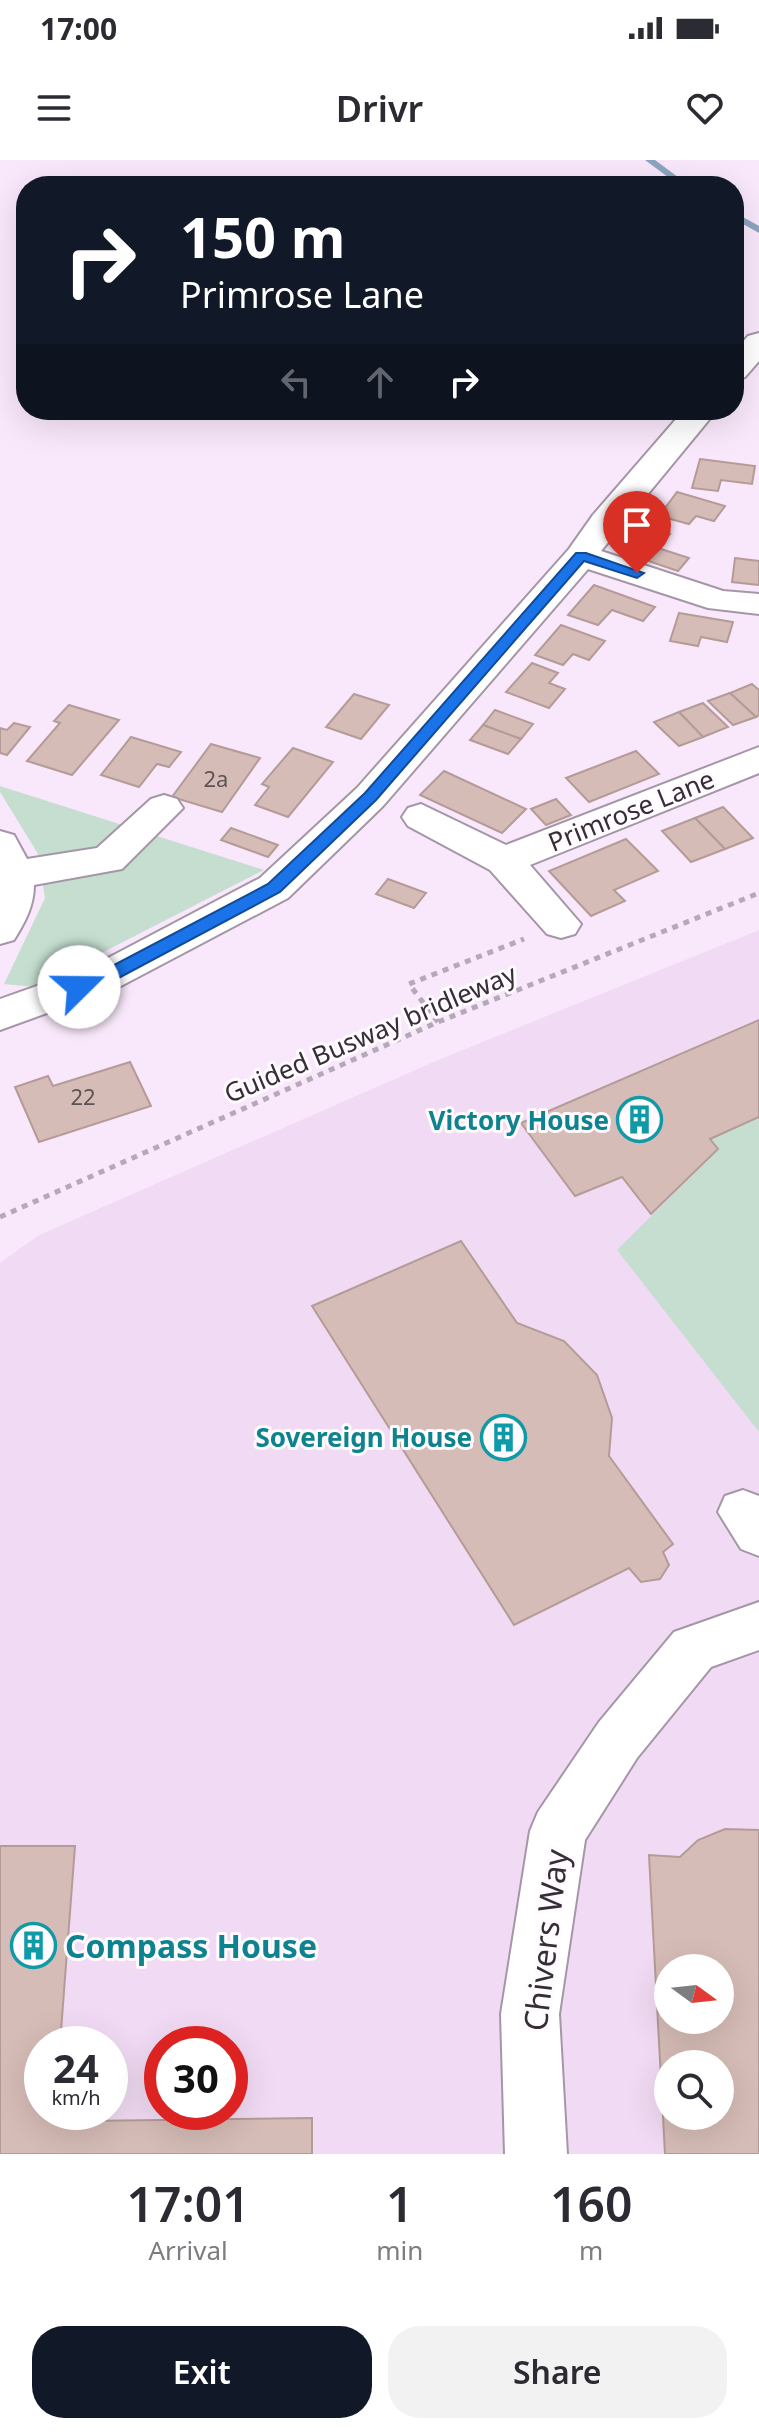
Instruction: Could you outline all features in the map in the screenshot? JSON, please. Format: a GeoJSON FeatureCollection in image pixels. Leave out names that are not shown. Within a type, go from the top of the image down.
{"type":"FeatureCollection","features":[{"type":"Feature","properties":{"kind":"street"},"geometry":{"type":"LineString","coordinates":[[744,359],[759,342]]}},
{"type":"Feature","properties":{"kind":"street"},"geometry":{"type":"LineString","coordinates":[[0,1015],[105,977],[274,888],[370,797],[581,556],[605,522],[692,420]]}},
{"type":"Feature","properties":{"kind":"street"},"geometry":{"type":"LineString","coordinates":[[581,556],[720,601],[759,604]]}},
{"type":"Feature","properties":{"kind":"street","name":"Primrose Lane"},"geometry":{"type":"LineString","coordinates":[[504,861],[759,759]]}},
{"type":"Feature","properties":{"kind":"street"},"geometry":{"type":"LineString","coordinates":[[0,930],[13,908],[7,859],[108,860],[164,808]]}},
{"type":"Feature","properties":{"kind":"street"},"geometry":{"type":"LineString","coordinates":[[421,817],[504,861],[561,924]]}},
{"type":"Feature","properties":{"kind":"street","name":"Chivers Way"},"geometry":{"type":"LineString","coordinates":[[536,2154],[530,2014],[558,1831],[618,1740],[693,1649],[759,1626]]}},
{"type":"Feature","properties":{"kind":"path","name":"Guided Busway bridleway"},"geometry":{"type":"LineString","coordinates":[[0,1217],[438,1022],[759,893]]}},
{"type":"Feature","properties":{"kind":"path"},"geometry":{"type":"LineString","coordinates":[[438,1022],[409,984],[561,924]]}},
{"type":"Feature","properties":{"kind":"shaded area"},"geometry":{"type":"Polygon","coordinates":[[[759,930],[759,2154],[0,2154],[0,1263],[39,1235],[438,1060],[759,930]]]}},
{"type":"Feature","properties":{"kind":"green space"},"geometry":{"type":"Polygon","coordinates":[[[0,786],[264,870],[35,987],[4,984],[45,898],[38,854],[0,792],[0,786]]]}},
{"type":"Feature","properties":{"kind":"green space"},"geometry":{"type":"Polygon","coordinates":[[[759,1117],[759,1432],[617,1250],[718,1150],[710,1139],[759,1117]]]}},
{"type":"Feature","properties":{"kind":"building"},"geometry":{"type":"Polygon","coordinates":[[[700,459],[755,466],[752,484],[721,480],[718,491],[692,488],[700,459]]]}},
{"type":"Feature","properties":{"kind":"building"},"geometry":{"type":"Polygon","coordinates":[[[677,492],[725,506],[714,521],[696,516],[689,524],[659,516],[677,492]]]}},
{"type":"Feature","properties":{"kind":"building"},"geometry":{"type":"Polygon","coordinates":[[[645,526],[670,534],[658,548],[689,558],[678,571],[622,552],[645,526]]]}},
{"type":"Feature","properties":{"kind":"building"},"geometry":{"type":"Polygon","coordinates":[[[735,558],[759,561],[759,585],[732,582],[735,558]]]}},
{"type":"Feature","properties":{"kind":"building"},"geometry":{"type":"Polygon","coordinates":[[[594,585],[655,607],[643,621],[612,610],[598,625],[568,615],[594,585]]]}},
{"type":"Feature","properties":{"kind":"building"},"geometry":{"type":"Polygon","coordinates":[[[679,613],[733,622],[727,642],[701,637],[698,646],[670,641],[679,613]]]}},
{"type":"Feature","properties":{"kind":"building"},"geometry":{"type":"Polygon","coordinates":[[[561,625],[605,641],[589,660],[573,654],[563,665],[535,655],[561,625]]]}},
{"type":"Feature","properties":{"kind":"building"},"geometry":{"type":"Polygon","coordinates":[[[532,663],[558,673],[549,683],[565,689],[549,708],[506,692],[532,663]]]}},
{"type":"Feature","properties":{"kind":"building"},"geometry":{"type":"Polygon","coordinates":[[[752,684],[759,690],[759,715],[756,717],[730,693],[752,684]]]}},
{"type":"Feature","properties":{"kind":"building"},"geometry":{"type":"Polygon","coordinates":[[[730,693],[756,717],[733,725],[708,701],[730,693]]]}},
{"type":"Feature","properties":{"kind":"building"},"geometry":{"type":"Polygon","coordinates":[[[354,694],[389,705],[361,739],[326,727],[354,694]]]}},
{"type":"Feature","properties":{"kind":"building"},"geometry":{"type":"Polygon","coordinates":[[[703,703],[728,727],[703,737],[679,712],[703,703]]]}},
{"type":"Feature","properties":{"kind":"building"},"geometry":{"type":"Polygon","coordinates":[[[69,705],[119,720],[72,775],[27,761],[60,723],[54,721],[69,705]]]}},
{"type":"Feature","properties":{"kind":"building"},"geometry":{"type":"Polygon","coordinates":[[[495,710],[533,724],[521,739],[483,725],[495,710]]]}},
{"type":"Feature","properties":{"kind":"building"},"geometry":{"type":"Polygon","coordinates":[[[679,712],[703,737],[679,746],[654,722],[679,712]]]}},
{"type":"Feature","properties":{"kind":"building"},"geometry":{"type":"Polygon","coordinates":[[[14,723],[30,727],[7,755],[0,753],[0,728],[7,730],[14,723]]]}},
{"type":"Feature","properties":{"kind":"building"},"geometry":{"type":"Polygon","coordinates":[[[483,725],[521,739],[508,754],[470,740],[483,725]]]}},
{"type":"Feature","properties":{"kind":"building"},"geometry":{"type":"Polygon","coordinates":[[[131,737],[181,752],[169,767],[157,764],[139,787],[101,775],[131,737]]]}},
{"type":"Feature","properties":{"kind":"building"},"geometry":{"type":"Polygon","coordinates":[[[211,744],[260,758],[222,812],[172,797],[211,744]]]}},
{"type":"Feature","properties":{"kind":"building"},"geometry":{"type":"Polygon","coordinates":[[[293,748],[333,762],[288,817],[255,805],[269,787],[262,784],[293,748]]]}},
{"type":"Feature","properties":{"kind":"building"},"geometry":{"type":"Polygon","coordinates":[[[636,751],[659,774],[589,802],[566,778],[636,751]]]}},
{"type":"Feature","properties":{"kind":"building"},"geometry":{"type":"Polygon","coordinates":[[[444,771],[526,809],[502,833],[420,795],[444,771]]]}},
{"type":"Feature","properties":{"kind":"building"},"geometry":{"type":"Polygon","coordinates":[[[556,799],[571,815],[546,825],[531,809],[556,799]]]}},
{"type":"Feature","properties":{"kind":"building"},"geometry":{"type":"Polygon","coordinates":[[[723,807],[753,838],[725,849],[695,818],[723,807]]]}},
{"type":"Feature","properties":{"kind":"building"},"geometry":{"type":"Polygon","coordinates":[[[695,818],[725,849],[691,862],[662,831],[695,818]]]}},
{"type":"Feature","properties":{"kind":"building"},"geometry":{"type":"Polygon","coordinates":[[[231,828],[278,845],[268,857],[221,840],[231,828]]]}},
{"type":"Feature","properties":{"kind":"building"},"geometry":{"type":"Polygon","coordinates":[[[626,839],[658,871],[614,890],[625,901],[591,916],[549,871],[626,839]]]}},
{"type":"Feature","properties":{"kind":"building"},"geometry":{"type":"Polygon","coordinates":[[[388,879],[426,893],[414,908],[376,894],[388,879]]]}},
{"type":"Feature","properties":{"kind":"building","name":"Victory House"},"geometry":{"type":"Polygon","coordinates":[[[759,1020],[759,1117],[710,1139],[718,1149],[651,1214],[622,1177],[575,1196],[521,1123],[759,1020]]]}},
{"type":"Feature","properties":{"kind":"building"},"geometry":{"type":"Polygon","coordinates":[[[130,1062],[151,1106],[39,1142],[15,1087],[48,1076],[53,1086],[130,1062]]]}},
{"type":"Feature","properties":{"kind":"building","name":"Sovereign House"},"geometry":{"type":"Polygon","coordinates":[[[461,1241],[517,1323],[564,1341],[597,1375],[612,1418],[609,1456],[673,1544],[663,1552],[669,1565],[660,1579],[641,1582],[629,1568],[514,1625],[312,1306],[461,1241]]]}},
{"type":"Feature","properties":{"kind":"building"},"geometry":{"type":"Polygon","coordinates":[[[725,1829],[759,1830],[759,2154],[665,2154],[664,2130],[734,2130],[734,2050],[659,2050],[659,2034],[734,2034],[734,1954],[654,1954],[649,1855],[680,1857],[698,1840],[725,1829]]]}},
{"type":"Feature","properties":{"kind":"building","name":"Compass House"},"geometry":{"type":"Polygon","coordinates":[[[0,1846],[75,1846],[61,2026],[24,2026],[24,2130],[128,2130],[128,2120],[144,2120],[144,2130],[248,2130],[248,2119],[312,2118],[312,2154],[0,2154],[0,1846]]]}},
{"type":"Feature","properties":{"kind":"waterway"},"geometry":{"type":"LineString","coordinates":[[649,160],[672,176]]}},
{"type":"Feature","properties":{"kind":"waterway"},"geometry":{"type":"LineString","coordinates":[[744,221],[759,230]]}},
{"type":"Feature","properties":{"kind":"place","name":"Victory House"},"geometry":{"type":"Point","coordinates":[640,1120]}},
{"type":"Feature","properties":{"kind":"place","name":"Sovereign House"},"geometry":{"type":"Point","coordinates":[503,1437]}},
{"type":"Feature","properties":{"kind":"place","name":"Compass House"},"geometry":{"type":"Point","coordinates":[34,1945]}},
{"type":"Feature","properties":{"kind":"route"},"geometry":{"type":"LineString","coordinates":[[79,987],[105,977],[274,888],[370,797],[581,556],[637,573]]}}]}
